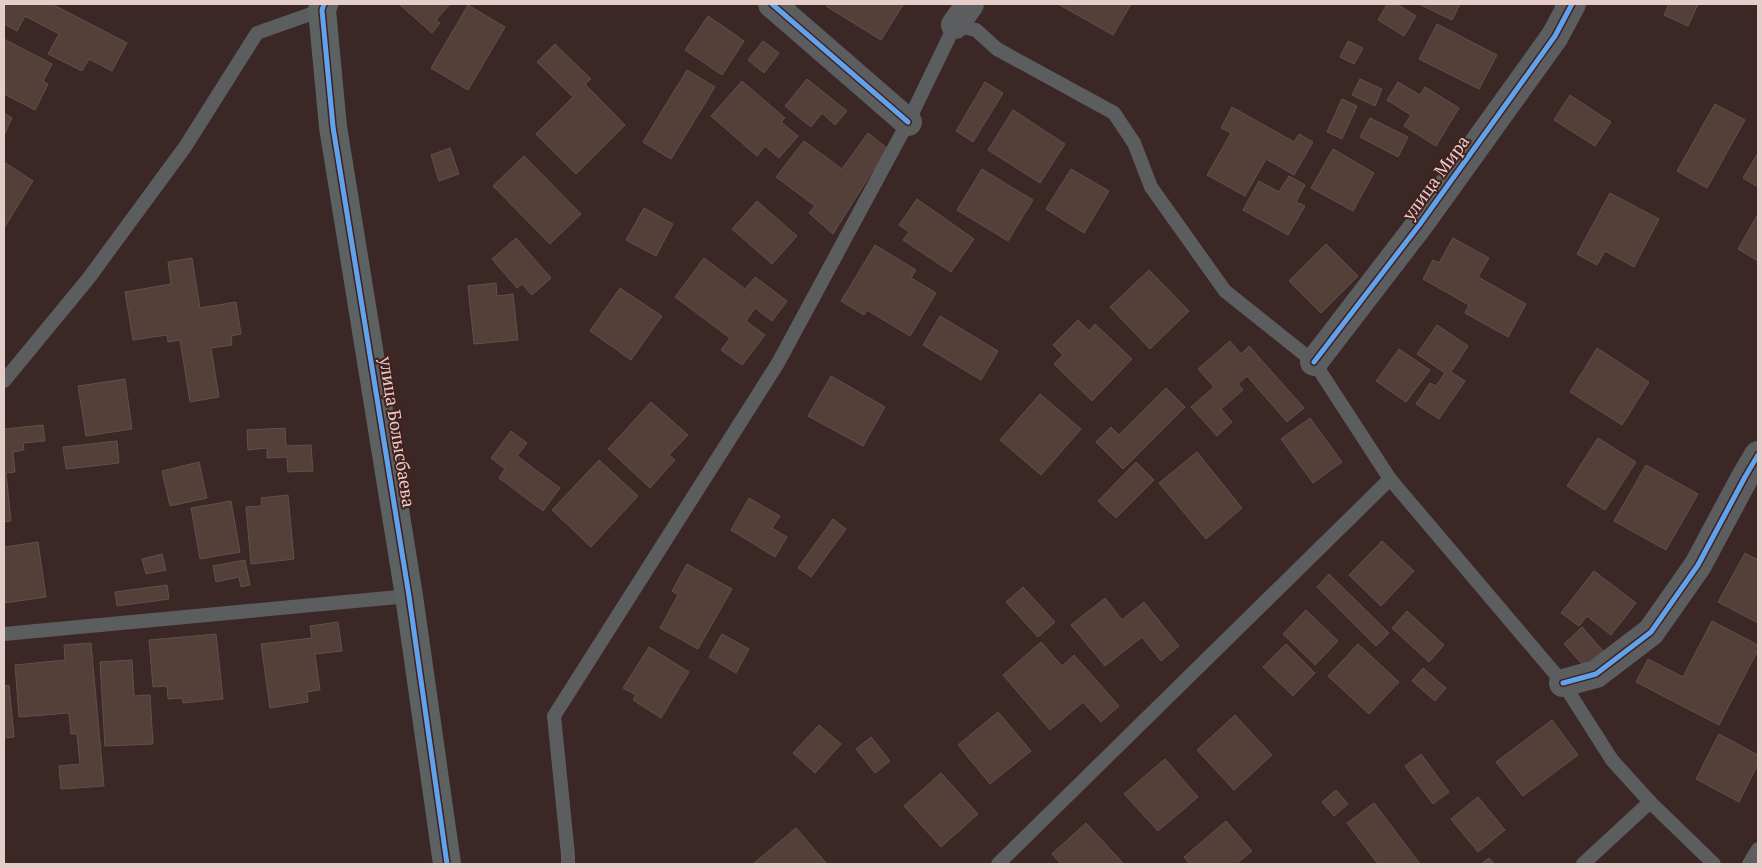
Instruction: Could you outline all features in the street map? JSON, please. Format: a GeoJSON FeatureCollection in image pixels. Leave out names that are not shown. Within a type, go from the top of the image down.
{"type":"FeatureCollection","features":[{"type":"Feature","properties":{"kind":"street"},"geometry":{"type":"LineString","coordinates":[[772,4],[908,122]]}},
{"type":"Feature","properties":{"kind":"street","name":"улица Мира"},"geometry":{"type":"LineString","coordinates":[[1314,362],[1420,224],[1555,36],[1572,4]]}},
{"type":"Feature","properties":{"kind":"street","name":"улица Болысбаева"},"geometry":{"type":"LineString","coordinates":[[323,7],[334,127],[409,596],[447,864]]}},
{"type":"Feature","properties":{"kind":"street"},"geometry":{"type":"LineString","coordinates":[[1563,683],[1596,674],[1651,632],[1698,564],[1758,455]]}},
{"type":"Feature","properties":{"kind":"lane"},"geometry":{"type":"LineString","coordinates":[[4,381],[88,278],[185,147],[257,33],[323,7]]}},
{"type":"Feature","properties":{"kind":"lane"},"geometry":{"type":"LineString","coordinates":[[568,864],[554,716],[778,364],[908,122],[962,15],[997,49],[1114,113],[1134,142],[1152,187],[1225,291],[1314,362],[1390,479],[1563,683],[1612,760],[1650,802],[1714,864]]}},
{"type":"Feature","properties":{"kind":"lane"},"geometry":{"type":"LineString","coordinates":[[998,864],[1390,479]]}},
{"type":"Feature","properties":{"kind":"lane"},"geometry":{"type":"LineString","coordinates":[[4,634],[409,596]]}},
{"type":"Feature","properties":{"kind":"lane"},"geometry":{"type":"LineString","coordinates":[[1583,864],[1650,802]]}},
{"type":"Feature","properties":{"kind":"lane"},"geometry":{"type":"LineString","coordinates":[[1749,864],[1758,849]]}},
{"type":"Feature","properties":{"kind":"building"},"geometry":{"type":"Polygon","coordinates":[[[4,4],[52,4],[127,43],[112,71],[89,59],[82,71],[48,54],[59,34],[25,16],[17,31],[4,24],[4,4]]]}},
{"type":"Feature","properties":{"kind":"building"},"geometry":{"type":"Polygon","coordinates":[[[399,4],[450,4],[436,20],[440,23],[432,33],[399,4]]]}},
{"type":"Feature","properties":{"kind":"building"},"geometry":{"type":"Polygon","coordinates":[[[827,4],[903,5],[881,40],[826,6],[827,4]]]}},
{"type":"Feature","properties":{"kind":"building"},"geometry":{"type":"Polygon","coordinates":[[[1058,4],[1131,4],[1113,35],[1058,4]]]}},
{"type":"Feature","properties":{"kind":"building"},"geometry":{"type":"Polygon","coordinates":[[[1387,4],[1397,4],[1416,16],[1404,36],[1378,20],[1387,4]]]}},
{"type":"Feature","properties":{"kind":"building"},"geometry":{"type":"Polygon","coordinates":[[[1419,4],[1460,4],[1452,20],[1419,4]]]}},
{"type":"Feature","properties":{"kind":"building"},"geometry":{"type":"Polygon","coordinates":[[[1669,4],[1698,4],[1688,26],[1664,15],[1669,4]]]}},
{"type":"Feature","properties":{"kind":"building"},"geometry":{"type":"Polygon","coordinates":[[[468,5],[505,27],[468,90],[431,68],[468,5]]]}},
{"type":"Feature","properties":{"kind":"building"},"geometry":{"type":"Polygon","coordinates":[[[708,16],[744,41],[722,75],[685,50],[708,16]]]}},
{"type":"Feature","properties":{"kind":"building"},"geometry":{"type":"Polygon","coordinates":[[[1437,24],[1497,55],[1479,89],[1419,59],[1437,24]]]}},
{"type":"Feature","properties":{"kind":"building"},"geometry":{"type":"Polygon","coordinates":[[[4,39],[52,64],[43,81],[48,84],[35,110],[4,94],[4,39]]]}},
{"type":"Feature","properties":{"kind":"building"},"geometry":{"type":"Polygon","coordinates":[[[763,41],[779,53],[764,73],[748,60],[763,41]]]}},
{"type":"Feature","properties":{"kind":"building"},"geometry":{"type":"Polygon","coordinates":[[[1348,41],[1363,48],[1354,64],[1340,57],[1348,41]]]}},
{"type":"Feature","properties":{"kind":"building"},"geometry":{"type":"Polygon","coordinates":[[[555,44],[591,79],[585,84],[625,125],[576,174],[536,134],[573,97],[537,62],[555,44]]]}},
{"type":"Feature","properties":{"kind":"building"},"geometry":{"type":"Polygon","coordinates":[[[687,70],[715,87],[671,159],[643,142],[687,70]]]}},
{"type":"Feature","properties":{"kind":"building"},"geometry":{"type":"Polygon","coordinates":[[[807,79],[847,111],[835,125],[822,113],[811,127],[785,106],[807,79]]]}},
{"type":"Feature","properties":{"kind":"building"},"geometry":{"type":"Polygon","coordinates":[[[1360,79],[1382,89],[1375,106],[1352,95],[1360,79]]]}},
{"type":"Feature","properties":{"kind":"building"},"geometry":{"type":"Polygon","coordinates":[[[742,81],[785,118],[781,122],[798,136],[779,158],[765,146],[757,156],[711,116],[742,81]]]}},
{"type":"Feature","properties":{"kind":"building"},"geometry":{"type":"Polygon","coordinates":[[[985,82],[1003,93],[973,142],[956,131],[985,82]]]}},
{"type":"Feature","properties":{"kind":"building"},"geometry":{"type":"Polygon","coordinates":[[[1398,82],[1420,95],[1425,87],[1459,108],[1436,146],[1404,126],[1411,115],[1387,100],[1398,82]]]}},
{"type":"Feature","properties":{"kind":"building"},"geometry":{"type":"Polygon","coordinates":[[[1570,95],[1611,122],[1595,146],[1554,120],[1570,95]]]}},
{"type":"Feature","properties":{"kind":"building"},"geometry":{"type":"Polygon","coordinates":[[[1342,99],[1357,106],[1342,139],[1327,132],[1342,99]]]}},
{"type":"Feature","properties":{"kind":"building"},"geometry":{"type":"Polygon","coordinates":[[[1715,104],[1745,120],[1707,188],[1677,171],[1715,104]]]}},
{"type":"Feature","properties":{"kind":"building"},"geometry":{"type":"Polygon","coordinates":[[[1232,107],[1294,142],[1299,134],[1313,142],[1294,175],[1266,159],[1245,196],[1207,175],[1231,133],[1221,128],[1232,107]]]}},
{"type":"Feature","properties":{"kind":"building"},"geometry":{"type":"Polygon","coordinates":[[[1013,110],[1065,144],[1040,183],[988,150],[1013,110]]]}},
{"type":"Feature","properties":{"kind":"building"},"geometry":{"type":"Polygon","coordinates":[[[4,113],[12,118],[4,135],[4,113]]]}},
{"type":"Feature","properties":{"kind":"building"},"geometry":{"type":"Polygon","coordinates":[[[1370,118],[1408,137],[1398,157],[1360,137],[1370,118]]]}},
{"type":"Feature","properties":{"kind":"building"},"geometry":{"type":"Polygon","coordinates":[[[868,133],[887,148],[833,234],[809,213],[815,206],[776,177],[804,141],[842,169],[868,133]]]}},
{"type":"Feature","properties":{"kind":"building"},"geometry":{"type":"Polygon","coordinates":[[[450,148],[459,174],[439,181],[431,155],[450,148]]]}},
{"type":"Feature","properties":{"kind":"building"},"geometry":{"type":"Polygon","coordinates":[[[1333,149],[1374,173],[1353,211],[1311,188],[1333,149]]]}},
{"type":"Feature","properties":{"kind":"building"},"geometry":{"type":"Polygon","coordinates":[[[1758,153],[1758,187],[1743,178],[1758,153]]]}},
{"type":"Feature","properties":{"kind":"building"},"geometry":{"type":"Polygon","coordinates":[[[524,156],[581,214],[550,244],[493,186],[524,156]]]}},
{"type":"Feature","properties":{"kind":"building"},"geometry":{"type":"Polygon","coordinates":[[[4,162],[33,181],[4,228],[4,162]]]}},
{"type":"Feature","properties":{"kind":"building"},"geometry":{"type":"Polygon","coordinates":[[[982,169],[1033,200],[1008,241],[957,210],[982,169]]]}},
{"type":"Feature","properties":{"kind":"building"},"geometry":{"type":"Polygon","coordinates":[[[1071,169],[1109,191],[1084,233],[1046,209],[1071,169]]]}},
{"type":"Feature","properties":{"kind":"building"},"geometry":{"type":"Polygon","coordinates":[[[1289,176],[1305,185],[1296,202],[1305,206],[1288,235],[1243,210],[1259,181],[1279,192],[1289,176]]]}},
{"type":"Feature","properties":{"kind":"building"},"geometry":{"type":"Polygon","coordinates":[[[1610,193],[1659,219],[1634,267],[1605,251],[1597,265],[1577,254],[1610,193]]]}},
{"type":"Feature","properties":{"kind":"building"},"geometry":{"type":"Polygon","coordinates":[[[917,199],[974,239],[951,272],[903,240],[909,232],[899,225],[917,199]]]}},
{"type":"Feature","properties":{"kind":"building"},"geometry":{"type":"Polygon","coordinates":[[[757,201],[797,236],[772,264],[732,229],[757,201]]]}},
{"type":"Feature","properties":{"kind":"building"},"geometry":{"type":"Polygon","coordinates":[[[644,208],[673,224],[656,256],[626,240],[644,208]]]}},
{"type":"Feature","properties":{"kind":"building"},"geometry":{"type":"Polygon","coordinates":[[[1758,214],[1758,261],[1738,249],[1758,214]]]}},
{"type":"Feature","properties":{"kind":"building"},"geometry":{"type":"Polygon","coordinates":[[[516,238],[551,278],[532,295],[522,284],[517,288],[492,259],[516,238]]]}},
{"type":"Feature","properties":{"kind":"building"},"geometry":{"type":"Polygon","coordinates":[[[1453,238],[1489,258],[1478,277],[1526,304],[1508,337],[1465,313],[1469,305],[1423,279],[1433,260],[1439,263],[1453,238]]]}},
{"type":"Feature","properties":{"kind":"building"},"geometry":{"type":"Polygon","coordinates":[[[1326,244],[1358,276],[1321,313],[1289,281],[1326,244]]]}},
{"type":"Feature","properties":{"kind":"building"},"geometry":{"type":"Polygon","coordinates":[[[875,245],[916,270],[911,278],[936,293],[910,336],[867,310],[864,315],[841,301],[875,245]]]}},
{"type":"Feature","properties":{"kind":"building"},"geometry":{"type":"Polygon","coordinates":[[[192,258],[200,308],[236,302],[241,334],[231,336],[232,345],[211,348],[219,397],[190,402],[180,340],[168,342],[167,335],[133,340],[125,292],[171,284],[168,262],[192,258]]]}},
{"type":"Feature","properties":{"kind":"building"},"geometry":{"type":"Polygon","coordinates":[[[704,258],[745,289],[755,277],[787,301],[772,321],[755,308],[746,321],[765,335],[742,365],[721,350],[730,338],[675,297],[704,258]]]}},
{"type":"Feature","properties":{"kind":"building"},"geometry":{"type":"Polygon","coordinates":[[[1149,270],[1189,311],[1150,349],[1110,307],[1149,270]]]}},
{"type":"Feature","properties":{"kind":"building"},"geometry":{"type":"Polygon","coordinates":[[[496,283],[497,296],[513,294],[518,340],[474,344],[468,286],[496,283]]]}},
{"type":"Feature","properties":{"kind":"building"},"geometry":{"type":"Polygon","coordinates":[[[620,288],[662,316],[631,360],[590,331],[620,288]]]}},
{"type":"Feature","properties":{"kind":"building"},"geometry":{"type":"Polygon","coordinates":[[[940,316],[998,351],[981,380],[923,345],[940,316]]]}},
{"type":"Feature","properties":{"kind":"building"},"geometry":{"type":"Polygon","coordinates":[[[1078,320],[1089,331],[1095,324],[1132,359],[1092,401],[1054,364],[1063,355],[1053,345],[1078,320]]]}},
{"type":"Feature","properties":{"kind":"building"},"geometry":{"type":"Polygon","coordinates":[[[1437,325],[1468,346],[1451,372],[1465,381],[1439,419],[1416,404],[1430,383],[1436,386],[1445,373],[1417,354],[1437,325]]]}},
{"type":"Feature","properties":{"kind":"building"},"geometry":{"type":"Polygon","coordinates":[[[1230,341],[1241,354],[1249,346],[1304,408],[1287,422],[1247,376],[1238,384],[1243,390],[1221,409],[1232,422],[1217,436],[1191,407],[1214,387],[1198,369],[1230,341]]]}},
{"type":"Feature","properties":{"kind":"building"},"geometry":{"type":"Polygon","coordinates":[[[1597,348],[1649,382],[1622,425],[1570,392],[1597,348]]]}},
{"type":"Feature","properties":{"kind":"building"},"geometry":{"type":"Polygon","coordinates":[[[1399,349],[1430,370],[1406,402],[1376,381],[1399,349]]]}},
{"type":"Feature","properties":{"kind":"building"},"geometry":{"type":"Polygon","coordinates":[[[831,376],[885,407],[863,446],[808,416],[831,376]]]}},
{"type":"Feature","properties":{"kind":"building"},"geometry":{"type":"Polygon","coordinates":[[[125,379],[132,429],[86,436],[78,386],[125,379]]]}},
{"type":"Feature","properties":{"kind":"building"},"geometry":{"type":"Polygon","coordinates":[[[1166,388],[1185,407],[1123,469],[1096,442],[1111,427],[1119,435],[1166,388]]]}},
{"type":"Feature","properties":{"kind":"building"},"geometry":{"type":"Polygon","coordinates":[[[1040,394],[1081,429],[1041,475],[1000,440],[1040,394]]]}},
{"type":"Feature","properties":{"kind":"building"},"geometry":{"type":"Polygon","coordinates":[[[651,402],[688,435],[669,455],[675,460],[650,488],[608,449],[651,402]]]}},
{"type":"Feature","properties":{"kind":"building"},"geometry":{"type":"Polygon","coordinates":[[[1310,418],[1342,462],[1313,483],[1281,439],[1310,418]]]}},
{"type":"Feature","properties":{"kind":"building"},"geometry":{"type":"Polygon","coordinates":[[[43,425],[45,441],[23,443],[24,450],[13,452],[15,472],[6,473],[11,521],[4,522],[4,429],[43,425]]]}},
{"type":"Feature","properties":{"kind":"building"},"geometry":{"type":"Polygon","coordinates":[[[285,428],[286,446],[311,445],[313,471],[288,472],[287,457],[267,458],[267,448],[248,450],[247,430],[285,428]]]}},
{"type":"Feature","properties":{"kind":"building"},"geometry":{"type":"Polygon","coordinates":[[[511,431],[527,443],[517,456],[560,488],[543,511],[499,478],[505,469],[491,458],[511,431]]]}},
{"type":"Feature","properties":{"kind":"building"},"geometry":{"type":"Polygon","coordinates":[[[1598,438],[1636,462],[1605,510],[1567,486],[1598,438]]]}},
{"type":"Feature","properties":{"kind":"building"},"geometry":{"type":"Polygon","coordinates":[[[117,441],[119,463],[66,469],[63,447],[117,441]]]}},
{"type":"Feature","properties":{"kind":"building"},"geometry":{"type":"Polygon","coordinates":[[[1197,452],[1242,508],[1206,539],[1159,483],[1197,452]]]}},
{"type":"Feature","properties":{"kind":"building"},"geometry":{"type":"Polygon","coordinates":[[[599,460],[638,496],[591,547],[552,510],[599,460]]]}},
{"type":"Feature","properties":{"kind":"building"},"geometry":{"type":"Polygon","coordinates":[[[199,462],[207,498],[170,506],[162,471],[199,462]]]}},
{"type":"Feature","properties":{"kind":"building"},"geometry":{"type":"Polygon","coordinates":[[[1136,462],[1154,480],[1116,518],[1098,501],[1136,462]]]}},
{"type":"Feature","properties":{"kind":"building"},"geometry":{"type":"Polygon","coordinates":[[[1646,465],[1698,494],[1666,550],[1614,521],[1646,465]]]}},
{"type":"Feature","properties":{"kind":"building"},"geometry":{"type":"Polygon","coordinates":[[[288,495],[294,559],[251,564],[246,507],[262,506],[261,498],[288,495]]]}},
{"type":"Feature","properties":{"kind":"building"},"geometry":{"type":"Polygon","coordinates":[[[749,498],[780,516],[772,528],[787,537],[775,557],[731,530],[749,498]]]}},
{"type":"Feature","properties":{"kind":"building"},"geometry":{"type":"Polygon","coordinates":[[[231,501],[240,552],[200,559],[191,508],[231,501]]]}},
{"type":"Feature","properties":{"kind":"building"},"geometry":{"type":"Polygon","coordinates":[[[833,519],[846,529],[811,577],[798,568],[833,519]]]}},
{"type":"Feature","properties":{"kind":"building"},"geometry":{"type":"Polygon","coordinates":[[[1382,541],[1414,571],[1381,606],[1349,575],[1382,541]]]}},
{"type":"Feature","properties":{"kind":"building"},"geometry":{"type":"Polygon","coordinates":[[[38,542],[46,597],[4,603],[4,547],[38,542]]]}},
{"type":"Feature","properties":{"kind":"building"},"geometry":{"type":"Polygon","coordinates":[[[1745,553],[1758,560],[1758,623],[1718,602],[1745,553]]]}},
{"type":"Feature","properties":{"kind":"building"},"geometry":{"type":"Polygon","coordinates":[[[162,554],[166,570],[146,574],[142,559],[162,554]]]}},
{"type":"Feature","properties":{"kind":"building"},"geometry":{"type":"Polygon","coordinates":[[[245,560],[250,585],[241,587],[239,577],[216,582],[213,566],[245,560]]]}},
{"type":"Feature","properties":{"kind":"building"},"geometry":{"type":"Polygon","coordinates":[[[687,564],[732,589],[698,649],[660,628],[678,595],[672,591],[687,564]]]}},
{"type":"Feature","properties":{"kind":"building"},"geometry":{"type":"Polygon","coordinates":[[[1594,571],[1636,603],[1611,635],[1587,616],[1579,626],[1561,613],[1594,571]]]}},
{"type":"Feature","properties":{"kind":"building"},"geometry":{"type":"Polygon","coordinates":[[[1329,574],[1389,633],[1376,646],[1317,587],[1329,574]]]}},
{"type":"Feature","properties":{"kind":"building"},"geometry":{"type":"Polygon","coordinates":[[[167,585],[169,599],[117,606],[115,592],[167,585]]]}},
{"type":"Feature","properties":{"kind":"building"},"geometry":{"type":"Polygon","coordinates":[[[1023,587],[1055,622],[1038,637],[1006,602],[1023,587]]]}},
{"type":"Feature","properties":{"kind":"building"},"geometry":{"type":"Polygon","coordinates":[[[1105,598],[1122,620],[1144,602],[1179,646],[1161,661],[1142,637],[1105,666],[1071,625],[1105,598]]]}},
{"type":"Feature","properties":{"kind":"building"},"geometry":{"type":"Polygon","coordinates":[[[1306,610],[1338,641],[1315,665],[1283,634],[1306,610]]]}},
{"type":"Feature","properties":{"kind":"building"},"geometry":{"type":"Polygon","coordinates":[[[1407,611],[1444,645],[1429,662],[1392,628],[1407,611]]]}},
{"type":"Feature","properties":{"kind":"building"},"geometry":{"type":"Polygon","coordinates":[[[1712,621],[1758,645],[1758,650],[1719,725],[1636,682],[1648,659],[1683,677],[1712,621]]]}},
{"type":"Feature","properties":{"kind":"building"},"geometry":{"type":"Polygon","coordinates":[[[338,622],[342,651],[315,654],[320,690],[307,692],[308,702],[270,708],[261,644],[312,638],[310,626],[338,622]]]}},
{"type":"Feature","properties":{"kind":"building"},"geometry":{"type":"Polygon","coordinates":[[[1582,627],[1603,651],[1585,667],[1564,644],[1582,627]]]}},
{"type":"Feature","properties":{"kind":"building"},"geometry":{"type":"Polygon","coordinates":[[[216,634],[223,699],[183,703],[182,698],[168,699],[167,686],[153,687],[149,640],[216,634]]]}},
{"type":"Feature","properties":{"kind":"building"},"geometry":{"type":"Polygon","coordinates":[[[722,634],[749,649],[736,673],[709,657],[722,634]]]}},
{"type":"Feature","properties":{"kind":"building"},"geometry":{"type":"Polygon","coordinates":[[[1041,642],[1062,666],[1074,655],[1119,706],[1101,722],[1083,702],[1050,730],[1003,675],[1041,642]]]}},
{"type":"Feature","properties":{"kind":"building"},"geometry":{"type":"Polygon","coordinates":[[[91,643],[104,786],[61,789],[59,766],[80,764],[77,734],[71,734],[69,713],[19,717],[15,665],[65,660],[64,645],[91,643]]]}},
{"type":"Feature","properties":{"kind":"building"},"geometry":{"type":"Polygon","coordinates":[[[1286,644],[1315,673],[1293,696],[1263,667],[1286,644]]]}},
{"type":"Feature","properties":{"kind":"building"},"geometry":{"type":"Polygon","coordinates":[[[1358,644],[1399,682],[1369,714],[1328,676],[1358,644]]]}},
{"type":"Feature","properties":{"kind":"building"},"geometry":{"type":"Polygon","coordinates":[[[649,647],[689,672],[661,718],[633,700],[636,695],[623,688],[649,647]]]}},
{"type":"Feature","properties":{"kind":"building"},"geometry":{"type":"Polygon","coordinates":[[[132,660],[134,696],[150,695],[153,744],[105,746],[100,662],[132,660]]]}},
{"type":"Feature","properties":{"kind":"building"},"geometry":{"type":"Polygon","coordinates":[[[1423,668],[1446,688],[1435,701],[1412,681],[1423,668]]]}},
{"type":"Feature","properties":{"kind":"building"},"geometry":{"type":"Polygon","coordinates":[[[9,685],[14,737],[4,738],[4,686],[9,685]]]}},
{"type":"Feature","properties":{"kind":"building"},"geometry":{"type":"Polygon","coordinates":[[[998,712],[1031,751],[990,784],[958,745],[998,712]]]}},
{"type":"Feature","properties":{"kind":"building"},"geometry":{"type":"Polygon","coordinates":[[[1235,715],[1272,755],[1234,790],[1197,750],[1235,715]]]}},
{"type":"Feature","properties":{"kind":"building"},"geometry":{"type":"Polygon","coordinates":[[[1552,720],[1578,755],[1523,796],[1496,762],[1552,720]]]}},
{"type":"Feature","properties":{"kind":"building"},"geometry":{"type":"Polygon","coordinates":[[[819,725],[841,744],[815,773],[793,753],[819,725]]]}},
{"type":"Feature","properties":{"kind":"building"},"geometry":{"type":"Polygon","coordinates":[[[1719,734],[1758,755],[1758,764],[1739,802],[1696,779],[1719,734]]]}},
{"type":"Feature","properties":{"kind":"building"},"geometry":{"type":"Polygon","coordinates":[[[871,737],[890,761],[875,773],[856,749],[871,737]]]}},
{"type":"Feature","properties":{"kind":"building"},"geometry":{"type":"Polygon","coordinates":[[[1421,754],[1449,792],[1433,804],[1405,766],[1421,754]]]}},
{"type":"Feature","properties":{"kind":"building"},"geometry":{"type":"Polygon","coordinates":[[[1165,759],[1198,797],[1158,831],[1124,794],[1165,759]]]}},
{"type":"Feature","properties":{"kind":"building"},"geometry":{"type":"Polygon","coordinates":[[[941,773],[978,814],[941,847],[904,806],[941,773]]]}},
{"type":"Feature","properties":{"kind":"building"},"geometry":{"type":"Polygon","coordinates":[[[1336,790],[1348,804],[1334,816],[1322,802],[1336,790]]]}},
{"type":"Feature","properties":{"kind":"building"},"geometry":{"type":"Polygon","coordinates":[[[1478,797],[1505,830],[1478,852],[1451,819],[1478,797]]]}},
{"type":"Feature","properties":{"kind":"building"},"geometry":{"type":"Polygon","coordinates":[[[1374,803],[1420,864],[1378,864],[1347,823],[1374,803]]]}},
{"type":"Feature","properties":{"kind":"building"},"geometry":{"type":"Polygon","coordinates":[[[1226,821],[1252,851],[1236,864],[1190,864],[1184,857],[1226,821]]]}},
{"type":"Feature","properties":{"kind":"building"},"geometry":{"type":"Polygon","coordinates":[[[1086,823],[1124,864],[1061,864],[1052,854],[1086,823]]]}},
{"type":"Feature","properties":{"kind":"building"},"geometry":{"type":"Polygon","coordinates":[[[796,828],[827,864],[753,864],[796,828]]]}},
{"type":"Feature","properties":{"kind":"building"},"geometry":{"type":"Polygon","coordinates":[[[1489,858],[1494,864],[1481,864],[1489,858]]]}},
{"type":"Feature","properties":{"kind":"cycle path"},"geometry":{"type":"LineString","coordinates":[[324,4],[322,10],[333,127],[409,596],[447,864]]}},
{"type":"Feature","properties":{"kind":"cycle path"},"geometry":{"type":"LineString","coordinates":[[772,4],[908,122]]}},
{"type":"Feature","properties":{"kind":"cycle path"},"geometry":{"type":"LineString","coordinates":[[1314,362],[1420,224],[1555,36],[1572,4]]}},
{"type":"Feature","properties":{"kind":"cycle path"},"geometry":{"type":"LineString","coordinates":[[1563,683],[1596,674],[1651,632],[1698,565],[1758,455]]}}]}
